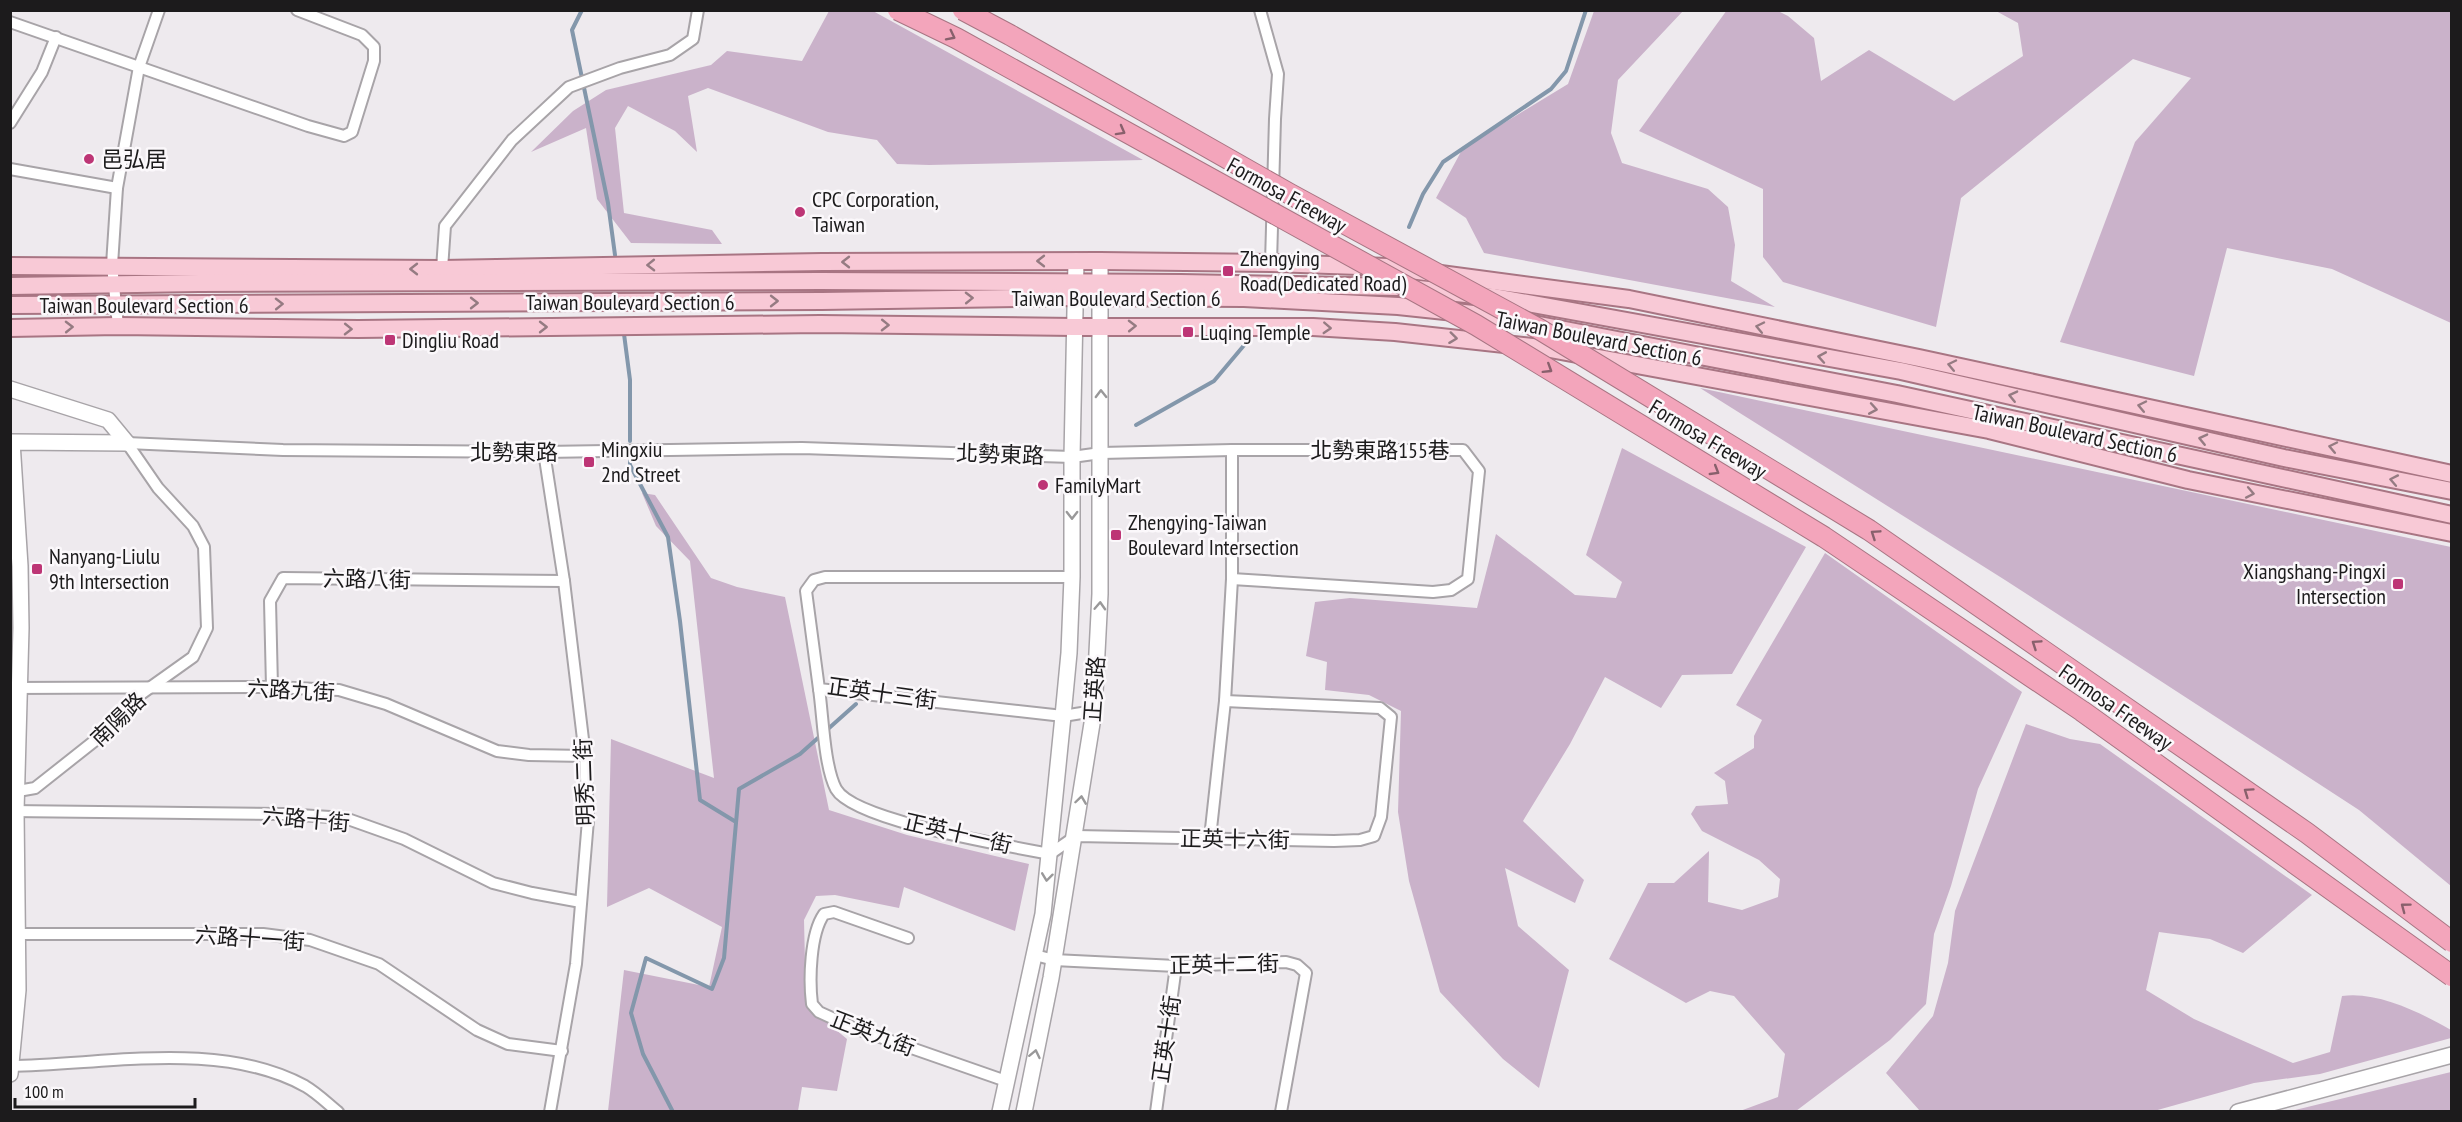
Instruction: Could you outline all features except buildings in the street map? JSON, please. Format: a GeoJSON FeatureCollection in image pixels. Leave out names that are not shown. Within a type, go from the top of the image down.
{"type":"FeatureCollection","features":[{"type":"Feature","properties":{"kind":"highway","name":"Formosa Freeway"},"geometry":{"type":"LineString","coordinates":[[898,10],[956,38],[1476,325],[1824,537],[2082,711],[2451,976]]}},
{"type":"Feature","properties":{"kind":"highway","name":"Formosa Freeway"},"geometry":{"type":"LineString","coordinates":[[963,10],[1290,194],[1539,329],[1869,530],[2307,833],[2451,942]]}},
{"type":"Feature","properties":{"kind":"main road","name":"Taiwan Boulevard Section 6"},"geometry":{"type":"LineString","coordinates":[[10,266],[442,269],[833,262],[1100,261],[1388,267],[1629,299],[1901,354],[2451,474]]}},
{"type":"Feature","properties":{"kind":"main road","name":"Taiwan Boulevard Section 6"},"geometry":{"type":"LineString","coordinates":[[10,286],[223,283],[1075,290],[1400,287],[1494,297],[1901,371],[2272,455],[2451,491]]}},
{"type":"Feature","properties":{"kind":"main road","name":"Taiwan Boulevard Section 6"},"geometry":{"type":"LineString","coordinates":[[10,305],[822,301],[1075,290]]}},
{"type":"Feature","properties":{"kind":"main road","name":"Taiwan Boulevard Section 6"},"geometry":{"type":"LineString","coordinates":[[1100,290],[1398,306],[1492,316],[1897,394],[2451,515]]}},
{"type":"Feature","properties":{"kind":"main road","name":"Taiwan Boulevard Section 6"},"geometry":{"type":"LineString","coordinates":[[10,328],[117,326],[369,329],[820,324],[1313,327],[1395,332],[1550,350],[1989,430],[2188,480],[2451,533]]}},
{"type":"Feature","properties":{"kind":"street"},"geometry":{"type":"LineString","coordinates":[[117,326],[112,265],[117,188],[139,67],[159,10]]}},
{"type":"Feature","properties":{"kind":"street"},"geometry":{"type":"LineString","coordinates":[[10,22],[344,136],[352,132],[374,61],[374,47],[362,35],[297,10]]}},
{"type":"Feature","properties":{"kind":"street"},"geometry":{"type":"LineString","coordinates":[[442,269],[445,226],[512,140],[569,87],[620,68],[670,56],[693,39],[698,10]]}},
{"type":"Feature","properties":{"kind":"street"},"geometry":{"type":"LineString","coordinates":[[1260,10],[1278,74],[1271,263]]}},
{"type":"Feature","properties":{"kind":"street"},"geometry":{"type":"LineString","coordinates":[[10,123],[42,72],[56,38]]}},
{"type":"Feature","properties":{"kind":"street"},"geometry":{"type":"LineString","coordinates":[[10,169],[117,188]]}},
{"type":"Feature","properties":{"kind":"street","name":"正英路"},"geometry":{"type":"LineString","coordinates":[[1000,1112],[1043,914],[1064,716],[1072,577],[1076,261]]}},
{"type":"Feature","properties":{"kind":"street","name":"正英路"},"geometry":{"type":"LineString","coordinates":[[1024,1112],[1076,836],[1094,711],[1101,594],[1100,261]]}},
{"type":"Feature","properties":{"kind":"street"},"geometry":{"type":"LineString","coordinates":[[10,389],[108,420],[127,444]]}},
{"type":"Feature","properties":{"kind":"street"},"geometry":{"type":"LineString","coordinates":[[11,442],[21,566],[16,688],[18,791],[13,811],[18,990],[11,1069],[139,1059],[221,1059],[278,1074],[307,1087],[338,1112]]}},
{"type":"Feature","properties":{"kind":"street","name":"北勢東路"},"geometry":{"type":"LineString","coordinates":[[11,442],[283,450],[544,452],[793,448],[1072,457],[1101,453],[1232,450]]}},
{"type":"Feature","properties":{"kind":"street","name":"南陽路"},"geometry":{"type":"LineString","coordinates":[[18,791],[35,788],[121,720],[134,699],[193,657],[207,628],[204,547],[193,526],[158,488],[127,444]]}},
{"type":"Feature","properties":{"kind":"street"},"geometry":{"type":"LineString","coordinates":[[1210,838],[1225,701],[1232,579],[1232,450]]}},
{"type":"Feature","properties":{"kind":"street","name":"北勢東路155巷"},"geometry":{"type":"LineString","coordinates":[[1232,450],[1463,450],[1479,471],[1468,579],[1451,590],[1433,592],[1232,579]]}},
{"type":"Feature","properties":{"kind":"street","name":"明秀二街"},"geometry":{"type":"LineString","coordinates":[[544,452],[564,581],[585,756],[588,820],[576,964],[550,1112]]}},
{"type":"Feature","properties":{"kind":"street","name":"正英十三街"},"geometry":{"type":"LineString","coordinates":[[1072,577],[825,578],[814,580],[806,591],[819,689],[1064,716],[1094,711]]}},
{"type":"Feature","properties":{"kind":"street","name":"六路八街"},"geometry":{"type":"LineString","coordinates":[[272,687],[270,601],[283,578],[564,581]]}},
{"type":"Feature","properties":{"kind":"street","name":"六路九街"},"geometry":{"type":"LineString","coordinates":[[16,688],[272,687],[339,690],[386,704],[497,751],[529,755],[585,756]]}},
{"type":"Feature","properties":{"kind":"street","name":"正英十一街"},"geometry":{"type":"LineString","coordinates":[[819,689],[830,772],[837,790],[851,803],[930,831],[1050,854]]}},
{"type":"Feature","properties":{"kind":"street","name":"正英十六街"},"geometry":{"type":"LineString","coordinates":[[1076,836],[1360,840],[1374,836],[1381,817],[1390,717],[1380,708],[1225,701]]}},
{"type":"Feature","properties":{"kind":"street","name":"六路十街"},"geometry":{"type":"LineString","coordinates":[[13,811],[284,814],[345,818],[404,839],[493,883],[581,902]]}},
{"type":"Feature","properties":{"kind":"street"},"geometry":{"type":"LineString","coordinates":[[1050,854],[1076,836]]}},
{"type":"Feature","properties":{"kind":"street","name":"正英九街"},"geometry":{"type":"LineString","coordinates":[[908,938],[834,912],[824,914],[817,923],[810,984],[812,1004],[819,1012],[854,1028],[1006,1081]]}},
{"type":"Feature","properties":{"kind":"street","name":"六路十一街"},"geometry":{"type":"LineString","coordinates":[[15,934],[263,934],[310,940],[379,964],[477,1030],[508,1044],[562,1051]]}},
{"type":"Feature","properties":{"kind":"street","name":"正英十二街"},"geometry":{"type":"LineString","coordinates":[[1035,955],[1054,960],[1176,966],[1286,962],[1298,965],[1306,973],[1281,1112]]}},
{"type":"Feature","properties":{"kind":"street","name":"正英十街"},"geometry":{"type":"LineString","coordinates":[[1156,1112],[1176,966]]}},
{"type":"Feature","properties":{"kind":"street"},"geometry":{"type":"LineString","coordinates":[[2238,1112],[2451,1055]]}},
{"type":"Feature","properties":{"kind":"shaded area"},"geometry":{"type":"Polygon","coordinates":[[[1727,10],[1778,11],[1788,16],[1814,38],[1821,81],[1869,50],[1954,101],[2023,56],[2018,23],[1996,11],[2451,11],[2451,323],[2332,269],[2227,248],[2194,376],[2060,342],[2135,142],[2191,78],[2133,59],[1961,198],[1936,327],[1783,282],[1763,257],[1763,189],[1639,131],[1727,10]]]}},
{"type":"Feature","properties":{"kind":"shaded area"},"geometry":{"type":"Polygon","coordinates":[[[829,11],[873,11],[1143,160],[897,164],[877,140],[828,132],[708,88],[688,96],[697,152],[675,131],[628,106],[615,128],[624,213],[712,230],[722,244],[631,243],[597,199],[586,128],[531,152],[573,111],[606,90],[711,65],[727,51],[802,61],[829,11]]]}},
{"type":"Feature","properties":{"kind":"shaded area"},"geometry":{"type":"Polygon","coordinates":[[[1594,11],[1683,11],[1618,80],[1611,133],[1622,163],[1708,189],[1728,207],[1735,245],[1731,281],[1775,307],[1484,253],[1466,218],[1436,198],[1463,148],[1568,84],[1594,11]]]}},
{"type":"Feature","properties":{"kind":"shaded area"},"geometry":{"type":"Polygon","coordinates":[[[1700,388],[2451,547],[2451,886],[2359,810],[2005,580],[1700,388]]]}},
{"type":"Feature","properties":{"kind":"shaded area"},"geometry":{"type":"Polygon","coordinates":[[[1622,448],[1806,547],[1732,674],[1682,675],[1661,708],[1605,677],[1570,744],[1523,821],[1584,880],[1575,903],[1505,868],[1518,926],[1569,970],[1539,1088],[1503,1059],[1440,992],[1409,881],[1398,812],[1401,711],[1369,695],[1325,690],[1327,662],[1306,656],[1315,602],[1350,598],[1477,608],[1496,534],[1575,595],[1616,598],[1622,582],[1586,555],[1622,448]]]}},
{"type":"Feature","properties":{"kind":"shaded area"},"geometry":{"type":"Polygon","coordinates":[[[642,493],[655,495],[711,578],[737,587],[785,597],[829,810],[907,835],[1029,864],[1015,931],[904,887],[899,908],[835,895],[816,896],[804,920],[806,1005],[847,1039],[837,1091],[802,1087],[798,1111],[608,1111],[624,970],[709,987],[722,927],[649,888],[607,907],[611,739],[714,778],[690,561],[656,526],[642,493]]]}},
{"type":"Feature","properties":{"kind":"shaded area"},"geometry":{"type":"Polygon","coordinates":[[[1825,553],[2022,692],[1978,789],[1951,886],[1934,934],[1926,1004],[1890,1040],[1796,1111],[1740,1111],[1778,1097],[1785,1054],[1734,996],[1710,991],[1686,1003],[1609,959],[1648,883],[1674,883],[1709,851],[1708,902],[1742,910],[1778,897],[1780,879],[1759,860],[1702,831],[1691,814],[1696,806],[1728,804],[1725,781],[1714,773],[1754,748],[1754,736],[1762,720],[1736,705],[1825,553]]]}},
{"type":"Feature","properties":{"kind":"shaded area"},"geometry":{"type":"Polygon","coordinates":[[[2026,724],[2070,739],[2100,744],[2312,895],[2243,953],[2210,939],[2159,932],[2146,990],[2194,1019],[2293,1063],[2330,1052],[2342,996],[2370,997],[2399,1005],[2451,1030],[2451,1038],[2320,1074],[2254,1083],[2154,1111],[1920,1111],[1886,1073],[1933,1016],[1948,963],[1955,911],[2026,724]]]}},
{"type":"Feature","properties":{"kind":"shaded area"},"geometry":{"type":"Polygon","coordinates":[[[2451,1072],[2451,1111],[2291,1111],[2451,1072]]]}},
{"type":"Feature","properties":{"kind":"waterway"},"geometry":{"type":"LineString","coordinates":[[582,10],[572,30],[608,203],[615,255]]}},
{"type":"Feature","properties":{"kind":"waterway"},"geometry":{"type":"LineString","coordinates":[[1409,227],[1423,194],[1443,162],[1551,89],[1566,71],[1586,10]]}},
{"type":"Feature","properties":{"kind":"waterway"},"geometry":{"type":"LineString","coordinates":[[624,334],[630,380],[630,441]]}},
{"type":"Feature","properties":{"kind":"waterway"},"geometry":{"type":"LineString","coordinates":[[1136,425],[1214,381],[1251,337]]}},
{"type":"Feature","properties":{"kind":"waterway"},"geometry":{"type":"LineString","coordinates":[[630,461],[668,537],[700,800],[736,822]]}},
{"type":"Feature","properties":{"kind":"waterway"},"geometry":{"type":"LineString","coordinates":[[673,1112],[643,1054],[631,1013],[646,958],[712,989],[724,958],[739,789],[800,754],[856,704]]}},
{"type":"Feature","properties":{"kind":"place","name":"邑弘居"},"geometry":{"type":"Point","coordinates":[89,159]}},
{"type":"Feature","properties":{"kind":"place","name":"CPC Corporation, Taiwan"},"geometry":{"type":"Point","coordinates":[800,212]}},
{"type":"Feature","properties":{"kind":"place","name":"Zhengying Road(Dedicated Road)"},"geometry":{"type":"Point","coordinates":[1228,271]}},
{"type":"Feature","properties":{"kind":"place","name":"Luqing Temple"},"geometry":{"type":"Point","coordinates":[1188,332]}},
{"type":"Feature","properties":{"kind":"place","name":"Dingliu Road"},"geometry":{"type":"Point","coordinates":[390,340]}},
{"type":"Feature","properties":{"kind":"place","name":"Mingxiu 2nd Street"},"geometry":{"type":"Point","coordinates":[589,462]}},
{"type":"Feature","properties":{"kind":"place","name":"FamilyMart"},"geometry":{"type":"Point","coordinates":[1043,485]}},
{"type":"Feature","properties":{"kind":"place","name":"Zhengying-Taiwan Boulevard Intersection"},"geometry":{"type":"Point","coordinates":[1116,535]}},
{"type":"Feature","properties":{"kind":"place","name":"Nanyang-Liulu 9th Intersection"},"geometry":{"type":"Point","coordinates":[37,569]}},
{"type":"Feature","properties":{"kind":"place","name":"Xiangshang-Pingxi Intersection"},"geometry":{"type":"Point","coordinates":[2398,584]}}]}
